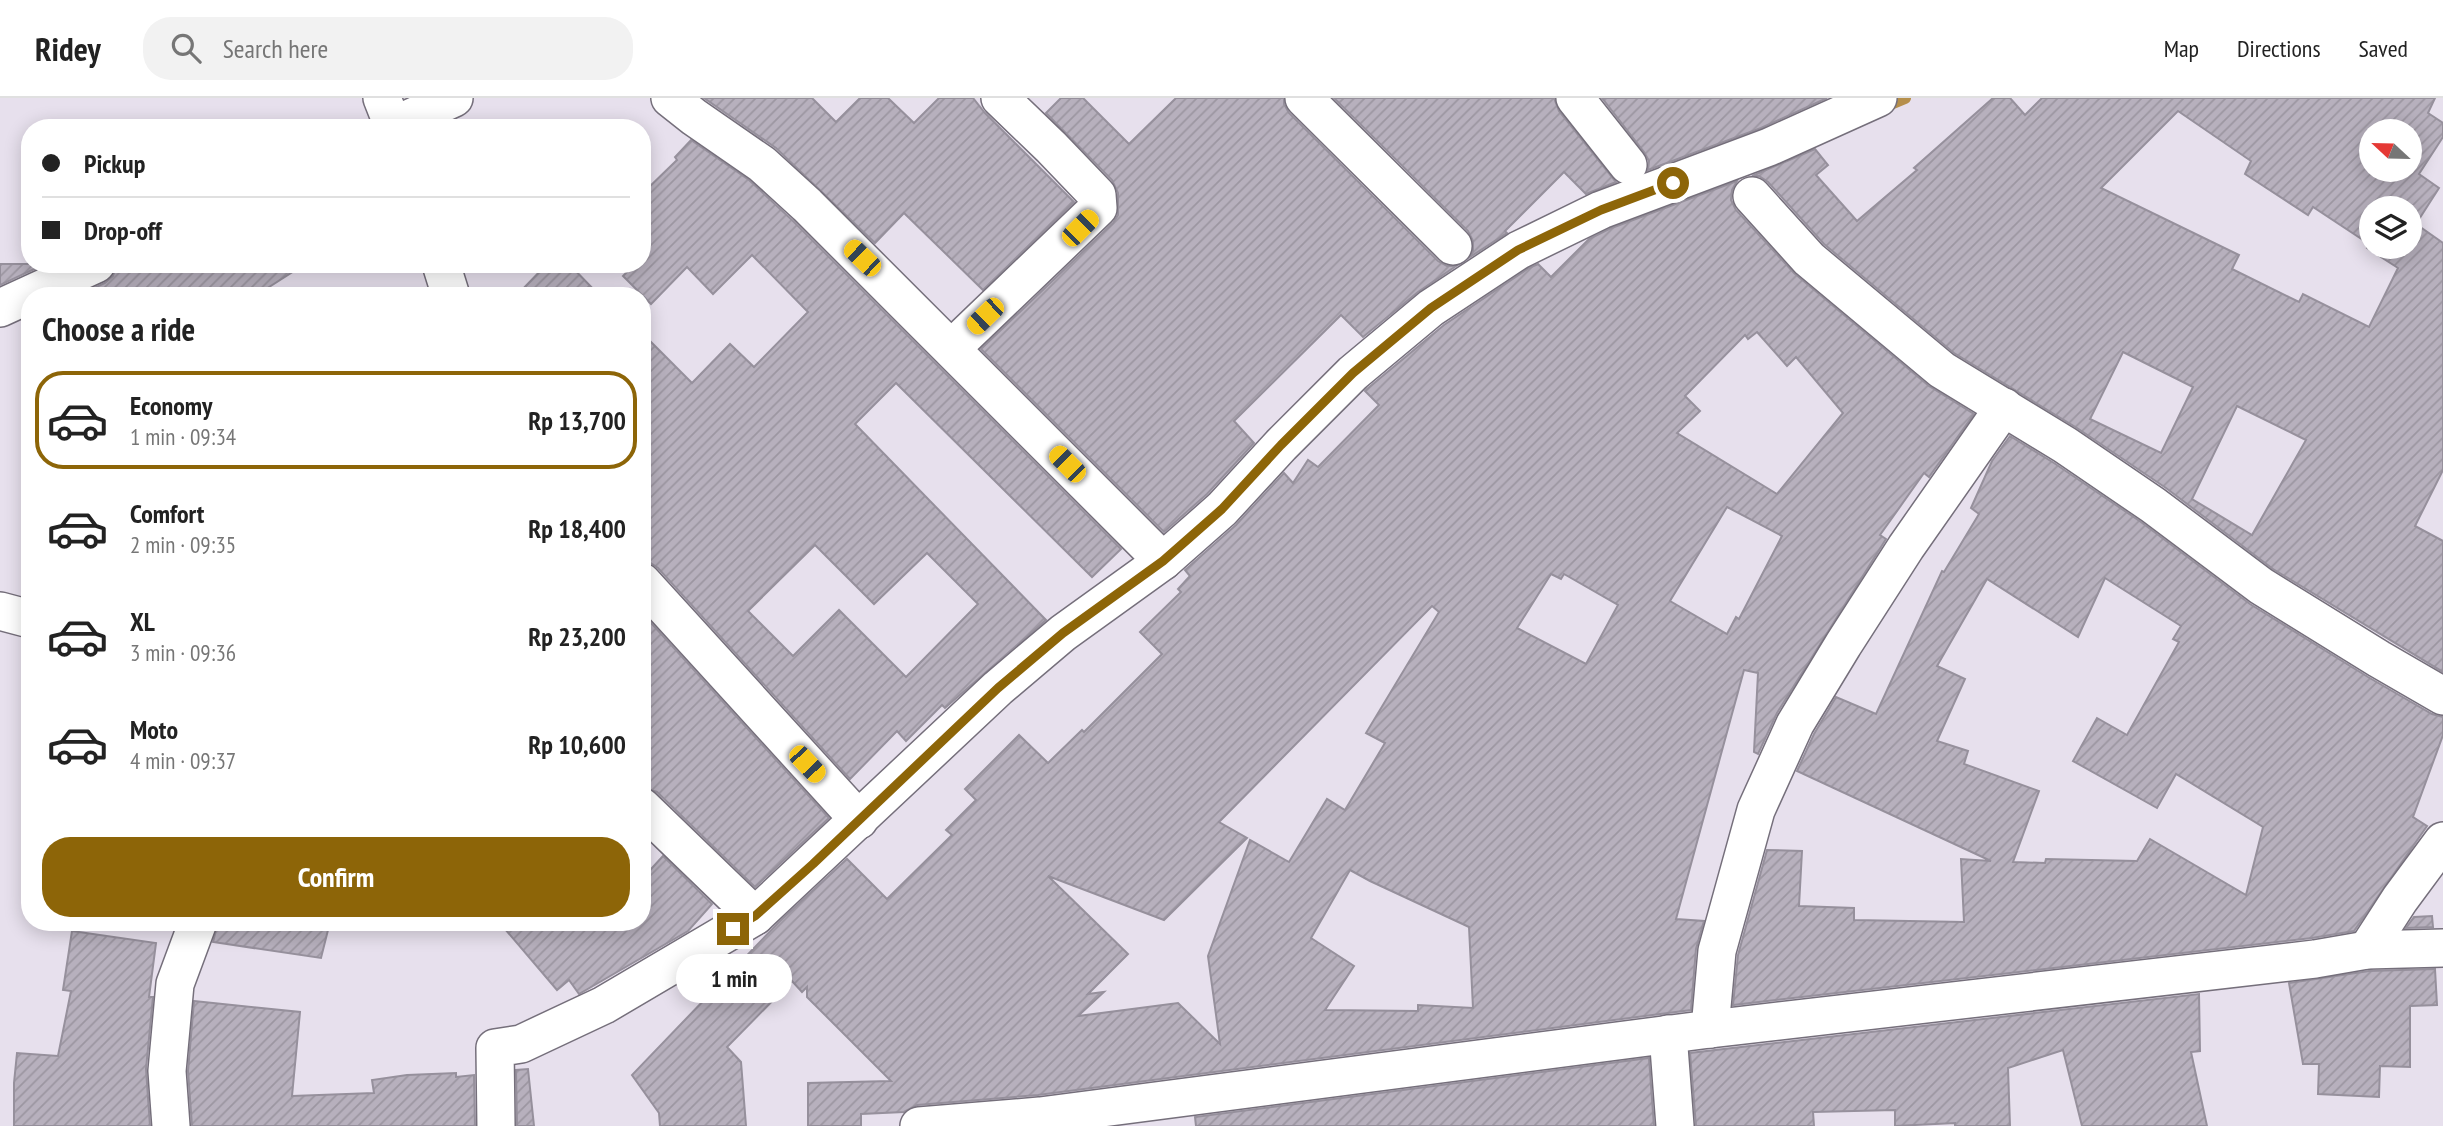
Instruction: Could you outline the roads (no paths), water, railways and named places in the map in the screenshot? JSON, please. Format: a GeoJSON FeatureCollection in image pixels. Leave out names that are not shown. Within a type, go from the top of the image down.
{"type":"FeatureCollection","features":[{"type":"Feature","properties":{"kind":"street"},"geometry":{"type":"LineString","coordinates":[[392,119],[454,98]]}},
{"type":"Feature","properties":{"kind":"street"},"geometry":{"type":"LineString","coordinates":[[670,98],[762,164],[807,205],[1163,561]]}},
{"type":"Feature","properties":{"kind":"street"},"geometry":{"type":"LineString","coordinates":[[952,348],[1098,208],[1097,195],[1051,146],[1000,98]]}},
{"type":"Feature","properties":{"kind":"street"},"geometry":{"type":"LineString","coordinates":[[1304,98],[1453,246]]}},
{"type":"Feature","properties":{"kind":"street"},"geometry":{"type":"LineString","coordinates":[[1575,98],[1628,164]]}},
{"type":"Feature","properties":{"kind":"street"},"geometry":{"type":"LineString","coordinates":[[496,1126],[495,1048],[521,1044],[604,1004],[755,916],[998,688],[1063,633],[1163,561],[1222,509],[1353,373],[1431,308],[1518,250],[1601,210],[1769,147],[1878,98]]}},
{"type":"Feature","properties":{"kind":"street"},"geometry":{"type":"LineString","coordinates":[[1752,195],[1809,259],[1942,370],[2004,407],[2153,505],[2260,586],[2443,696]]}},
{"type":"Feature","properties":{"kind":"street"},"geometry":{"type":"LineString","coordinates":[[61,287],[82,273]]}},
{"type":"Feature","properties":{"kind":"street"},"geometry":{"type":"LineString","coordinates":[[0,309],[21,302]]}},
{"type":"Feature","properties":{"kind":"street"},"geometry":{"type":"LineString","coordinates":[[1710,1029],[1717,951],[1756,810],[1795,724],[1906,547],[2004,407]]}},
{"type":"Feature","properties":{"kind":"street"},"geometry":{"type":"LineString","coordinates":[[651,592],[859,820]]}},
{"type":"Feature","properties":{"kind":"street"},"geometry":{"type":"LineString","coordinates":[[0,611],[21,617]]}},
{"type":"Feature","properties":{"kind":"street"},"geometry":{"type":"LineString","coordinates":[[651,816],[755,916]]}},
{"type":"Feature","properties":{"kind":"street"},"geometry":{"type":"LineString","coordinates":[[2367,950],[2443,841]]}},
{"type":"Feature","properties":{"kind":"street"},"geometry":{"type":"LineString","coordinates":[[171,1126],[167,1070],[175,984],[195,931]]}},
{"type":"Feature","properties":{"kind":"street"},"geometry":{"type":"LineString","coordinates":[[919,1126],[1040,1121],[1668,1034],[2315,959],[2367,950],[2443,947]]}},
{"type":"Feature","properties":{"kind":"street"},"geometry":{"type":"LineString","coordinates":[[1668,1034],[1675,1126]]}},
{"type":"Feature","properties":{"kind":"waterway"},"geometry":{"type":"LineString","coordinates":[[1881,108],[1905,98]]}}]}
